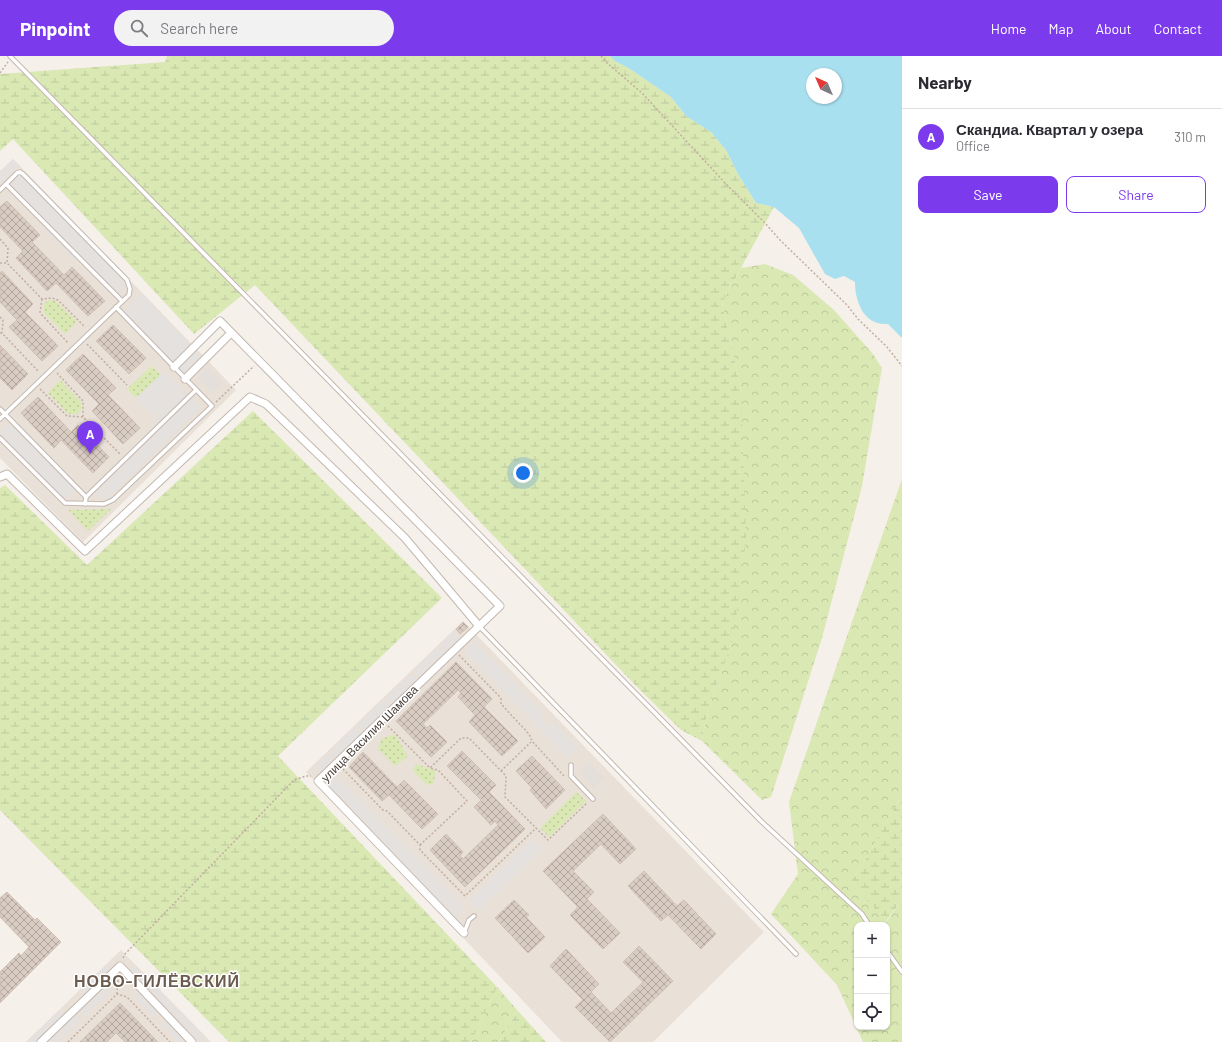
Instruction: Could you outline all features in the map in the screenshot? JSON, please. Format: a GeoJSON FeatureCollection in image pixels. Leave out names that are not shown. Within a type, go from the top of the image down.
{"type":"FeatureCollection","features":[{"type":"Feature","properties":{"kind":"street"},"geometry":{"type":"LineString","coordinates":[[174,367],[220,322],[231,333],[185,379]]}},
{"type":"Feature","properties":{"kind":"street","name":"улица Василия Шамова"},"geometry":{"type":"LineString","coordinates":[[231,333],[500,606],[318,781],[464,933]]}},
{"type":"Feature","properties":{"kind":"street"},"geometry":{"type":"LineString","coordinates":[[0,477],[7,474],[85,551],[250,397],[266,404],[405,538],[479,626]]}},
{"type":"Feature","properties":{"kind":"street"},"geometry":{"type":"LineString","coordinates":[[41,1042],[120,966],[192,1042]]}},
{"type":"Feature","properties":{"kind":"lane"},"geometry":{"type":"LineString","coordinates":[[10,57],[756,817],[862,914],[867,922]]}},
{"type":"Feature","properties":{"kind":"lane"},"geometry":{"type":"LineString","coordinates":[[0,190],[17,173],[20,172],[23,174],[127,280],[130,293],[0,419]]}},
{"type":"Feature","properties":{"kind":"lane"},"geometry":{"type":"LineString","coordinates":[[6,184],[122,301]]}},
{"type":"Feature","properties":{"kind":"lane"},"geometry":{"type":"LineString","coordinates":[[0,438],[60,500],[65,503],[104,504],[113,500],[212,406],[116,307]]}},
{"type":"Feature","properties":{"kind":"lane"},"geometry":{"type":"LineString","coordinates":[[85,504],[86,497],[196,390]]}},
{"type":"Feature","properties":{"kind":"lane"},"geometry":{"type":"LineString","coordinates":[[0,410],[86,497]]}},
{"type":"Feature","properties":{"kind":"lane"},"geometry":{"type":"LineString","coordinates":[[479,626],[796,954]]}},
{"type":"Feature","properties":{"kind":"lane"},"geometry":{"type":"LineString","coordinates":[[571,764],[571,776],[591,800]]}},
{"type":"Feature","properties":{"kind":"lane"},"geometry":{"type":"LineString","coordinates":[[464,933],[469,920],[474,916]]}},
{"type":"Feature","properties":{"kind":"lane"},"geometry":{"type":"LineString","coordinates":[[890,955],[902,972]]}},
{"type":"Feature","properties":{"kind":"path"},"geometry":{"type":"LineString","coordinates":[[601,56],[641,92],[726,184],[824,284],[847,305],[858,319],[888,347],[902,366]]}},
{"type":"Feature","properties":{"kind":"path"},"geometry":{"type":"LineString","coordinates":[[0,73],[10,57]]}},
{"type":"Feature","properties":{"kind":"path"},"geometry":{"type":"LineString","coordinates":[[0,239],[8,248],[7,263]]}},
{"type":"Feature","properties":{"kind":"path"},"geometry":{"type":"LineString","coordinates":[[0,263],[7,263],[42,299]]}},
{"type":"Feature","properties":{"kind":"path"},"geometry":{"type":"LineString","coordinates":[[42,299],[52,298],[58,300],[85,327]]}},
{"type":"Feature","properties":{"kind":"path"},"geometry":{"type":"LineString","coordinates":[[42,299],[40,312],[68,342]]}},
{"type":"Feature","properties":{"kind":"path"},"geometry":{"type":"LineString","coordinates":[[0,317],[3,320],[1,333],[38,371]]}},
{"type":"Feature","properties":{"kind":"path"},"geometry":{"type":"LineString","coordinates":[[86,343],[127,386]]}},
{"type":"Feature","properties":{"kind":"path"},"geometry":{"type":"LineString","coordinates":[[56,372],[83,401],[83,417]]}},
{"type":"Feature","properties":{"kind":"path"},"geometry":{"type":"LineString","coordinates":[[39,388],[67,416],[83,417],[122,456]]}},
{"type":"Feature","properties":{"kind":"path"},"geometry":{"type":"LineString","coordinates":[[459,655],[501,698],[501,704],[529,734],[532,741],[568,779]]}},
{"type":"Feature","properties":{"kind":"path"},"geometry":{"type":"LineString","coordinates":[[386,724],[430,768],[438,770],[467,801],[420,845]]}},
{"type":"Feature","properties":{"kind":"path"},"geometry":{"type":"LineString","coordinates":[[430,768],[461,738],[469,738],[506,776],[505,797],[548,840],[591,800]]}},
{"type":"Feature","properties":{"kind":"path"},"geometry":{"type":"LineString","coordinates":[[501,771],[532,741]]}},
{"type":"Feature","properties":{"kind":"path"},"geometry":{"type":"LineString","coordinates":[[342,768],[420,845],[420,850],[465,896],[536,828]]}},
{"type":"Feature","properties":{"kind":"path"},"geometry":{"type":"LineString","coordinates":[[125,954],[294,780],[306,776],[315,777]]}},
{"type":"Feature","properties":{"kind":"path"},"geometry":{"type":"LineString","coordinates":[[68,1042],[117,994],[127,997],[170,1042]]}},
{"type":"Feature","properties":{"kind":"shaded area"},"geometry":{"type":"Polygon","coordinates":[[[13,159],[236,390],[83,542],[0,458],[0,172],[13,159]]]}},
{"type":"Feature","properties":{"kind":"shaded area"},"geometry":{"type":"Polygon","coordinates":[[[13,159],[19,165],[0,184],[0,171],[13,159]]]}},
{"type":"Feature","properties":{"kind":"shaded area"},"geometry":{"type":"Polygon","coordinates":[[[21,173],[128,285],[117,295],[79,256],[75,261],[45,230],[50,225],[10,184],[21,173]]]}},
{"type":"Feature","properties":{"kind":"shaded area"},"geometry":{"type":"Polygon","coordinates":[[[142,294],[202,357],[180,378],[120,315],[142,294]]]}},
{"type":"Feature","properties":{"kind":"shaded area"},"geometry":{"type":"Polygon","coordinates":[[[207,367],[223,383],[212,393],[197,377],[207,367]]]}},
{"type":"Feature","properties":{"kind":"shaded area"},"geometry":{"type":"Polygon","coordinates":[[[165,371],[181,388],[152,415],[136,398],[165,371]]]}},
{"type":"Feature","properties":{"kind":"shaded area"},"geometry":{"type":"Polygon","coordinates":[[[182,389],[201,408],[104,502],[95,492],[163,426],[154,417],[182,389]]]}},
{"type":"Feature","properties":{"kind":"shaded area"},"geometry":{"type":"Polygon","coordinates":[[[10,422],[75,489],[65,500],[0,433],[10,422]]]}},
{"type":"Feature","properties":{"kind":"shaded area"},"geometry":{"type":"Polygon","coordinates":[[[463,621],[764,932],[653,1042],[562,1042],[306,772],[463,621]]]}},
{"type":"Feature","properties":{"kind":"shaded area"},"geometry":{"type":"Polygon","coordinates":[[[454,631],[461,638],[447,651],[441,644],[454,631]]]}},
{"type":"Feature","properties":{"kind":"shaded area"},"geometry":{"type":"Polygon","coordinates":[[[475,642],[544,714],[540,718],[548,726],[553,722],[578,748],[568,758],[464,651],[475,642]]]}},
{"type":"Feature","properties":{"kind":"shaded area"},"geometry":{"type":"Polygon","coordinates":[[[439,646],[445,653],[420,677],[414,671],[439,646]]]}},
{"type":"Feature","properties":{"kind":"shaded area"},"geometry":{"type":"Polygon","coordinates":[[[411,673],[417,680],[392,704],[385,698],[411,673]]]}},
{"type":"Feature","properties":{"kind":"shaded area"},"geometry":{"type":"Polygon","coordinates":[[[383,700],[390,706],[364,731],[358,724],[383,700]]]}},
{"type":"Feature","properties":{"kind":"shaded area"},"geometry":{"type":"Polygon","coordinates":[[[355,727],[362,733],[336,758],[330,751],[355,727]]]}},
{"type":"Feature","properties":{"kind":"shaded area"},"geometry":{"type":"Polygon","coordinates":[[[328,753],[334,760],[321,772],[315,766],[328,753]]]}},
{"type":"Feature","properties":{"kind":"shaded area"},"geometry":{"type":"Polygon","coordinates":[[[589,762],[605,778],[594,788],[579,772],[589,762]]]}},
{"type":"Feature","properties":{"kind":"shaded area"},"geometry":{"type":"Polygon","coordinates":[[[335,775],[465,908],[455,918],[325,785],[335,775]]]}},
{"type":"Feature","properties":{"kind":"shaded area"},"geometry":{"type":"Polygon","coordinates":[[[532,839],[542,849],[479,910],[469,900],[532,839]]]}},
{"type":"Feature","properties":{"kind":"shaded area"},"geometry":{"type":"Polygon","coordinates":[[[121,950],[211,1042],[26,1042],[121,950]]]}},
{"type":"Feature","properties":{"kind":"shaded area"},"geometry":{"type":"Polygon","coordinates":[[[106,965],[111,970],[84,996],[79,991],[106,965]]]}},
{"type":"Feature","properties":{"kind":"shaded area"},"geometry":{"type":"Polygon","coordinates":[[[134,965],[209,1042],[204,1037],[199,1041],[129,970],[134,965]]]}},
{"type":"Feature","properties":{"kind":"shaded area"},"geometry":{"type":"Polygon","coordinates":[[[105,988],[110,992],[84,1017],[79,1013],[105,988]]]}},
{"type":"Feature","properties":{"kind":"shaded area"},"geometry":{"type":"Polygon","coordinates":[[[138,991],[159,1012],[153,1017],[133,996],[138,991]]]}},
{"type":"Feature","properties":{"kind":"shaded area"},"geometry":{"type":"Polygon","coordinates":[[[60,1010],[65,1015],[37,1042],[26,1042],[60,1010]]]}},
{"type":"Feature","properties":{"kind":"shaded area"},"geometry":{"type":"Polygon","coordinates":[[[77,1015],[81,1020],[58,1042],[54,1042],[52,1039],[77,1015]]]}},
{"type":"Feature","properties":{"kind":"shaded area"},"geometry":{"type":"Polygon","coordinates":[[[166,1019],[186,1040],[183,1042],[178,1042],[161,1024],[166,1019]]]}},
{"type":"Feature","properties":{"kind":"green space"},"geometry":{"type":"Polygon","coordinates":[[[167,56],[610,56],[615,61],[630,69],[671,97],[686,116],[711,132],[726,150],[738,174],[756,203],[774,207],[722,303],[741,390],[746,539],[734,636],[707,713],[702,741],[681,730],[637,687],[255,285],[194,334],[13,139],[0,151],[0,74],[165,62],[167,56]]]}},
{"type":"Feature","properties":{"kind":"green space"},"geometry":{"type":"Polygon","coordinates":[[[765,264],[793,275],[834,310],[873,354],[882,368],[862,486],[822,638],[771,797],[762,800],[702,741],[707,713],[734,636],[741,390],[722,303],[741,268],[765,264]]]}},
{"type":"Feature","properties":{"kind":"green space"},"geometry":{"type":"Polygon","coordinates":[[[48,300],[56,301],[77,322],[65,334],[44,313],[44,304],[48,300]]]}},
{"type":"Feature","properties":{"kind":"green space"},"geometry":{"type":"Polygon","coordinates":[[[152,366],[161,375],[136,398],[127,389],[152,366]]]}},
{"type":"Feature","properties":{"kind":"green space"},"geometry":{"type":"Polygon","coordinates":[[[60,380],[81,402],[81,410],[77,414],[68,414],[48,393],[60,380]]]}},
{"type":"Feature","properties":{"kind":"green space"},"geometry":{"type":"Polygon","coordinates":[[[253,411],[442,598],[278,756],[497,987],[471,1042],[229,1042],[0,810],[0,488],[5,485],[87,565],[253,411]]]}},
{"type":"Feature","properties":{"kind":"green space"},"geometry":{"type":"Polygon","coordinates":[[[902,479],[902,794],[867,857],[851,882],[887,921],[902,900],[902,1042],[863,1042],[858,1030],[890,1030],[890,922],[854,922],[854,1022],[837,985],[771,914],[798,874],[789,802],[902,479]]]}},
{"type":"Feature","properties":{"kind":"green space"},"geometry":{"type":"Polygon","coordinates":[[[111,509],[88,531],[68,510],[111,509]]]}},
{"type":"Feature","properties":{"kind":"green space"},"geometry":{"type":"Polygon","coordinates":[[[395,734],[408,756],[395,766],[378,749],[381,739],[395,734]]]}},
{"type":"Feature","properties":{"kind":"green space"},"geometry":{"type":"Polygon","coordinates":[[[416,764],[436,771],[433,784],[427,785],[413,771],[416,764]]]}},
{"type":"Feature","properties":{"kind":"green space"},"geometry":{"type":"Polygon","coordinates":[[[576,792],[586,801],[549,837],[540,828],[576,792]]]}},
{"type":"Feature","properties":{"kind":"green space"},"geometry":{"type":"Polygon","coordinates":[[[902,794],[902,900],[886,921],[851,882],[867,857],[902,794]]]}},
{"type":"Feature","properties":{"kind":"green space"},"geometry":{"type":"Polygon","coordinates":[[[497,987],[518,1011],[498,1042],[471,1042],[497,987]]]}},
{"type":"Feature","properties":{"kind":"green space"},"geometry":{"type":"Polygon","coordinates":[[[518,1011],[546,1042],[498,1042],[518,1011]]]}},
{"type":"Feature","properties":{"kind":"water"},"geometry":{"type":"Polygon","coordinates":[[[610,56],[902,56],[902,338],[888,324],[880,324],[867,317],[859,305],[855,290],[855,282],[844,276],[835,279],[825,274],[799,228],[774,207],[756,203],[738,174],[726,150],[711,132],[686,116],[671,97],[630,69],[615,61],[610,56]]]}},
{"type":"Feature","properties":{"kind":"building"},"geometry":{"type":"Polygon","coordinates":[[[7,201],[40,235],[32,242],[64,275],[72,267],[105,301],[88,316],[56,283],[47,291],[16,258],[23,251],[0,227],[0,207],[7,201]]]}},
{"type":"Feature","properties":{"kind":"building"},"geometry":{"type":"Polygon","coordinates":[[[2,271],[33,304],[25,312],[58,346],[42,361],[9,327],[17,320],[0,302],[0,273],[2,271]]]}},
{"type":"Feature","properties":{"kind":"building"},"geometry":{"type":"Polygon","coordinates":[[[113,325],[146,358],[129,374],[96,341],[113,325]]]}},
{"type":"Feature","properties":{"kind":"building"},"geometry":{"type":"Polygon","coordinates":[[[0,345],[28,374],[12,390],[0,378],[0,345]]]}},
{"type":"Feature","properties":{"kind":"building"},"geometry":{"type":"Polygon","coordinates":[[[83,354],[116,388],[108,395],[140,428],[123,444],[92,411],[99,404],[66,370],[83,354]]]}},
{"type":"Feature","properties":{"kind":"building"},"geometry":{"type":"Polygon","coordinates":[[[38,397],[71,432],[78,425],[109,457],[93,473],[61,440],[54,448],[21,413],[38,397]]]}},
{"type":"Feature","properties":{"kind":"building"},"geometry":{"type":"Polygon","coordinates":[[[463,622],[468,627],[460,634],[456,629],[463,622]]]}},
{"type":"Feature","properties":{"kind":"building"},"geometry":{"type":"Polygon","coordinates":[[[456,662],[492,699],[484,707],[518,741],[502,756],[469,722],[475,715],[458,697],[461,693],[458,690],[423,724],[427,728],[430,725],[447,742],[431,757],[396,721],[456,662]]]}},
{"type":"Feature","properties":{"kind":"building"},"geometry":{"type":"Polygon","coordinates":[[[462,751],[496,785],[489,792],[525,829],[465,887],[430,850],[446,834],[463,852],[460,856],[463,859],[498,825],[495,821],[491,825],[474,807],[481,800],[447,766],[462,751]]]}},
{"type":"Feature","properties":{"kind":"building"},"geometry":{"type":"Polygon","coordinates":[[[363,752],[397,787],[404,780],[438,814],[422,829],[389,795],[382,801],[349,767],[363,752]]]}},
{"type":"Feature","properties":{"kind":"building"},"geometry":{"type":"Polygon","coordinates":[[[532,756],[565,790],[546,809],[530,790],[532,788],[516,771],[532,756]]]}},
{"type":"Feature","properties":{"kind":"building"},"geometry":{"type":"Polygon","coordinates":[[[603,814],[636,849],[620,864],[601,844],[573,871],[594,892],[587,899],[620,933],[603,949],[570,915],[578,907],[543,871],[603,814]]]}},
{"type":"Feature","properties":{"kind":"building"},"geometry":{"type":"Polygon","coordinates":[[[644,871],[677,906],[684,900],[716,934],[701,949],[668,915],[661,921],[628,886],[644,871]]]}},
{"type":"Feature","properties":{"kind":"building"},"geometry":{"type":"Polygon","coordinates":[[[7,892],[35,920],[37,918],[61,942],[0,1003],[0,972],[19,953],[21,956],[29,947],[0,917],[0,898],[7,892]]]}},
{"type":"Feature","properties":{"kind":"building"},"geometry":{"type":"Polygon","coordinates":[[[514,900],[529,915],[526,917],[545,937],[528,953],[495,918],[514,900]]]}},
{"type":"Feature","properties":{"kind":"building"},"geometry":{"type":"Polygon","coordinates":[[[639,946],[673,981],[610,1042],[575,1007],[583,1000],[550,966],[566,949],[599,984],[591,992],[611,1013],[643,982],[623,962],[639,946]]]}},
{"type":"Feature","properties":{"kind":"building"},"geometry":{"type":"Polygon","coordinates":[[[120,1003],[158,1042],[125,1042],[116,1033],[107,1042],[80,1042],[120,1003]]]}},
{"type":"Feature","properties":{"kind":"place","name":"Скандиа. Квартал у озера"},"geometry":{"type":"Point","coordinates":[90,454]}},
{"type":"Feature","properties":{"kind":"district","name":"НОВО-ГИЛЁВСКИЙ"},"geometry":{"type":"Point","coordinates":[157,980]}}]}
